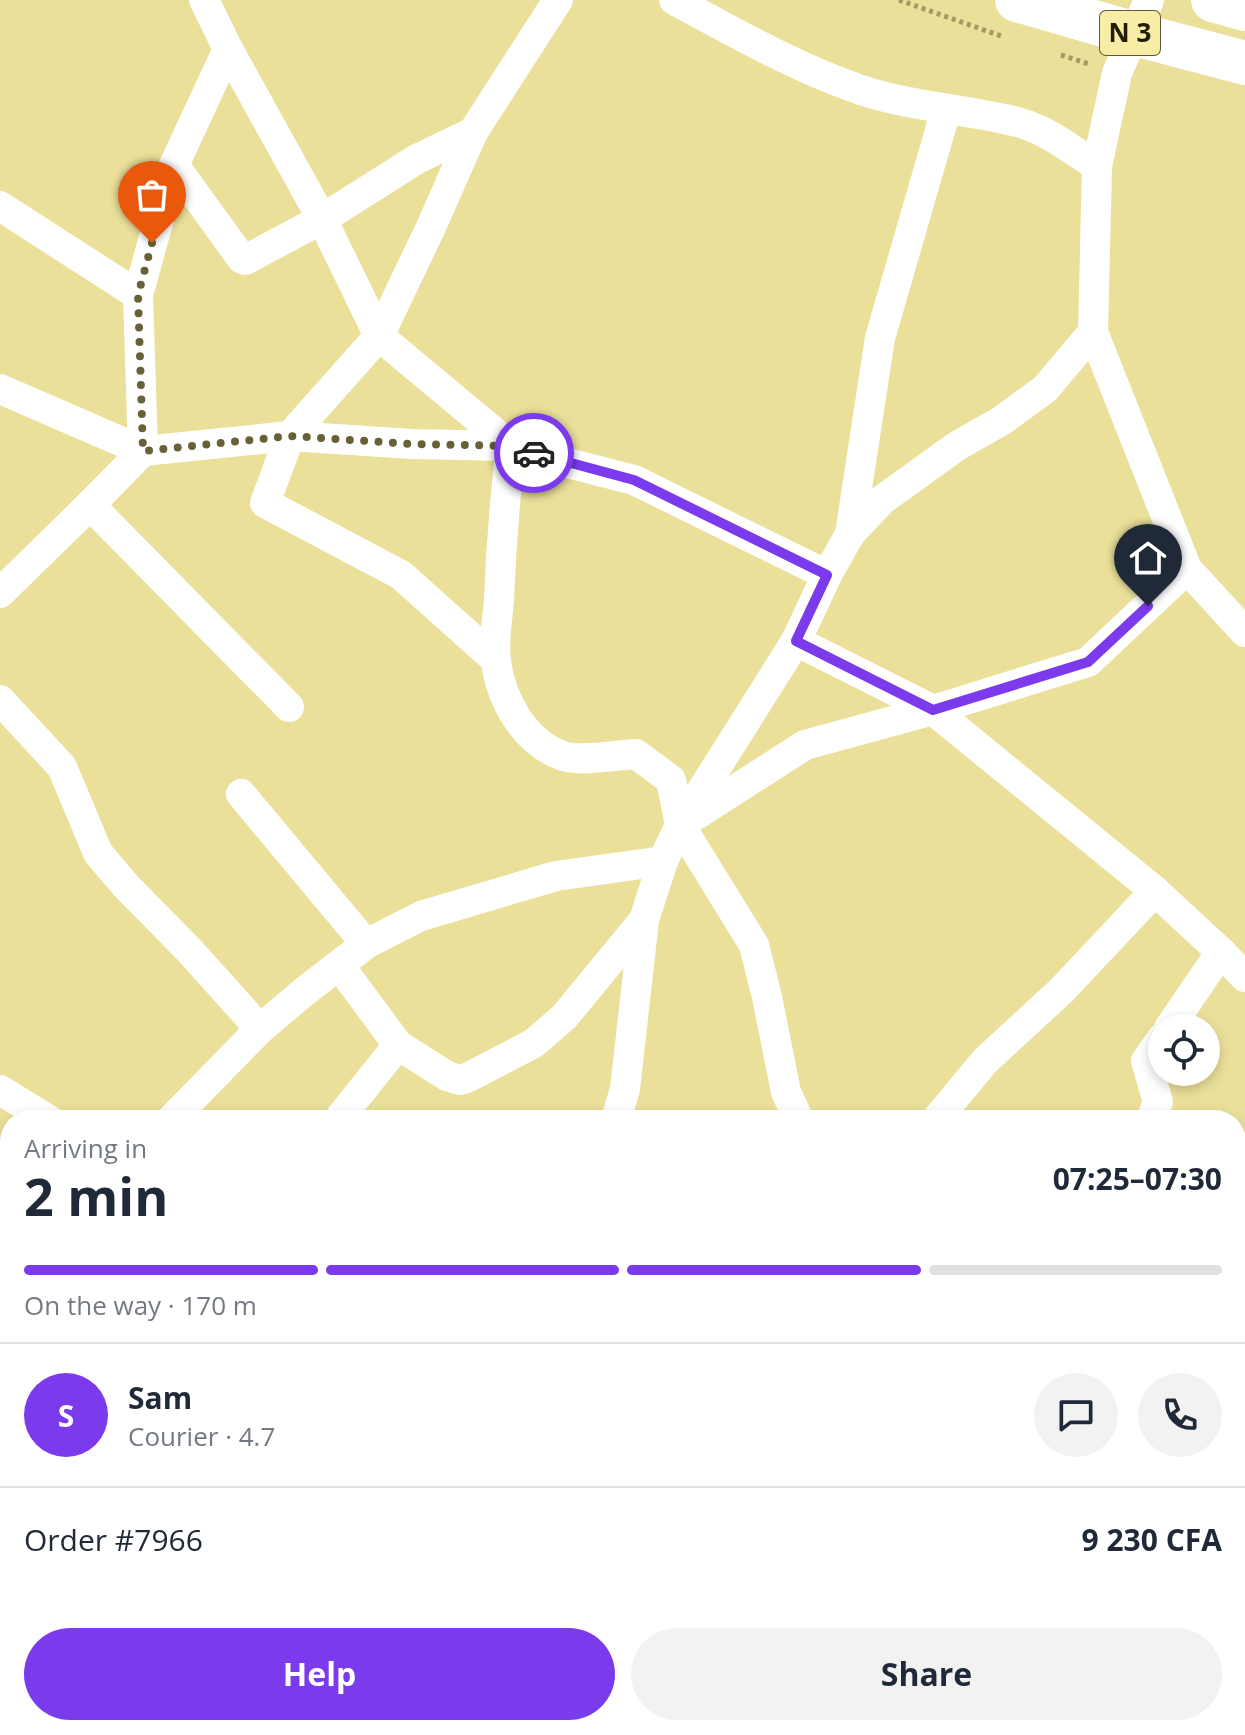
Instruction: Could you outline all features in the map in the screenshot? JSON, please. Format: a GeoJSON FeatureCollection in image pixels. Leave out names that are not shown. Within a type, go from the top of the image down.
{"type":"FeatureCollection","features":[{"type":"Feature","properties":{"kind":"main road","name":"N 3"},"geometry":{"type":"LineString","coordinates":[[1017,0],[1142,17],[1245,63]]}},
{"type":"Feature","properties":{"kind":"main road"},"geometry":{"type":"LineString","coordinates":[[1213,0],[1245,9]]}},
{"type":"Feature","properties":{"kind":"street"},"geometry":{"type":"LineString","coordinates":[[204,0],[322,219],[379,336],[511,446]]}},
{"type":"Feature","properties":{"kind":"street"},"geometry":{"type":"LineString","coordinates":[[495,659],[401,575],[265,503],[290,436],[379,336],[473,132],[558,0]]}},
{"type":"Feature","properties":{"kind":"street"},"geometry":{"type":"LineString","coordinates":[[674,0],[797,63],[863,90],[946,110],[1019,122],[1036,128],[1097,166]]}},
{"type":"Feature","properties":{"kind":"street"},"geometry":{"type":"LineString","coordinates":[[1142,17],[1117,73],[1097,166],[1093,332],[1187,569],[1245,632]]}},
{"type":"Feature","properties":{"kind":"street"},"geometry":{"type":"LineString","coordinates":[[0,593],[143,451],[138,295],[174,165],[228,49]]}},
{"type":"Feature","properties":{"kind":"street"},"geometry":{"type":"LineString","coordinates":[[850,534],[880,338],[946,110]]}},
{"type":"Feature","properties":{"kind":"street"},"geometry":{"type":"LineString","coordinates":[[174,165],[242,259],[249,260],[322,219],[417,159],[473,132]]}},
{"type":"Feature","properties":{"kind":"street"},"geometry":{"type":"LineString","coordinates":[[0,206],[138,295]]}},
{"type":"Feature","properties":{"kind":"street"},"geometry":{"type":"LineString","coordinates":[[619,1110],[625,1089],[644,920],[663,861],[680,825],[796,641],[850,534],[882,500],[957,446],[1001,421],[1045,389],[1093,332]]}},
{"type":"Feature","properties":{"kind":"street"},"geometry":{"type":"LineString","coordinates":[[0,389],[143,451],[290,436],[412,444],[511,446],[634,480],[827,575]]}},
{"type":"Feature","properties":{"kind":"street"},"geometry":{"type":"LineString","coordinates":[[511,446],[503,516],[495,659],[507,701],[533,740],[565,757],[636,754],[671,780],[680,825],[754,945],[786,1092],[794,1110]]}},
{"type":"Feature","properties":{"kind":"street"},"geometry":{"type":"LineString","coordinates":[[90,505],[289,707]]}},
{"type":"Feature","properties":{"kind":"street"},"geometry":{"type":"LineString","coordinates":[[680,825],[805,745],[933,710],[1088,662],[1187,569]]}},
{"type":"Feature","properties":{"kind":"street"},"geometry":{"type":"LineString","coordinates":[[796,641],[933,710],[1155,891],[1245,977]]}},
{"type":"Feature","properties":{"kind":"street"},"geometry":{"type":"LineString","coordinates":[[0,700],[62,767],[98,853],[260,1029]]}},
{"type":"Feature","properties":{"kind":"street"},"geometry":{"type":"LineString","coordinates":[[241,794],[366,944]]}},
{"type":"Feature","properties":{"kind":"street"},"geometry":{"type":"LineString","coordinates":[[181,1110],[260,1029],[366,944],[421,916],[556,876],[663,861]]}},
{"type":"Feature","properties":{"kind":"street"},"geometry":{"type":"LineString","coordinates":[[944,1110],[985,1061],[1062,990],[1155,891]]}},
{"type":"Feature","properties":{"kind":"street"},"geometry":{"type":"LineString","coordinates":[[339,965],[398,1045],[447,1076],[460,1080],[534,1043],[564,1017],[644,920]]}},
{"type":"Feature","properties":{"kind":"street"},"geometry":{"type":"LineString","coordinates":[[1179,1014],[1221,952]]}},
{"type":"Feature","properties":{"kind":"street"},"geometry":{"type":"LineString","coordinates":[[346,1110],[398,1045]]}},
{"type":"Feature","properties":{"kind":"street"},"geometry":{"type":"LineString","coordinates":[[1153,1086],[1158,1102],[1155,1110]]}},
{"type":"Feature","properties":{"kind":"street"},"geometry":{"type":"LineString","coordinates":[[0,1090],[33,1110]]}},
{"type":"Feature","properties":{"kind":"way so far"},"geometry":{"type":"LineString","coordinates":[[152,243],[138,295],[143,451],[290,436],[412,444],[511,446],[534,453]]}},
{"type":"Feature","properties":{"kind":"route"},"geometry":{"type":"LineString","coordinates":[[534,453],[634,480],[827,575],[796,641],[933,710],[1088,662],[1148,606]]}}]}
